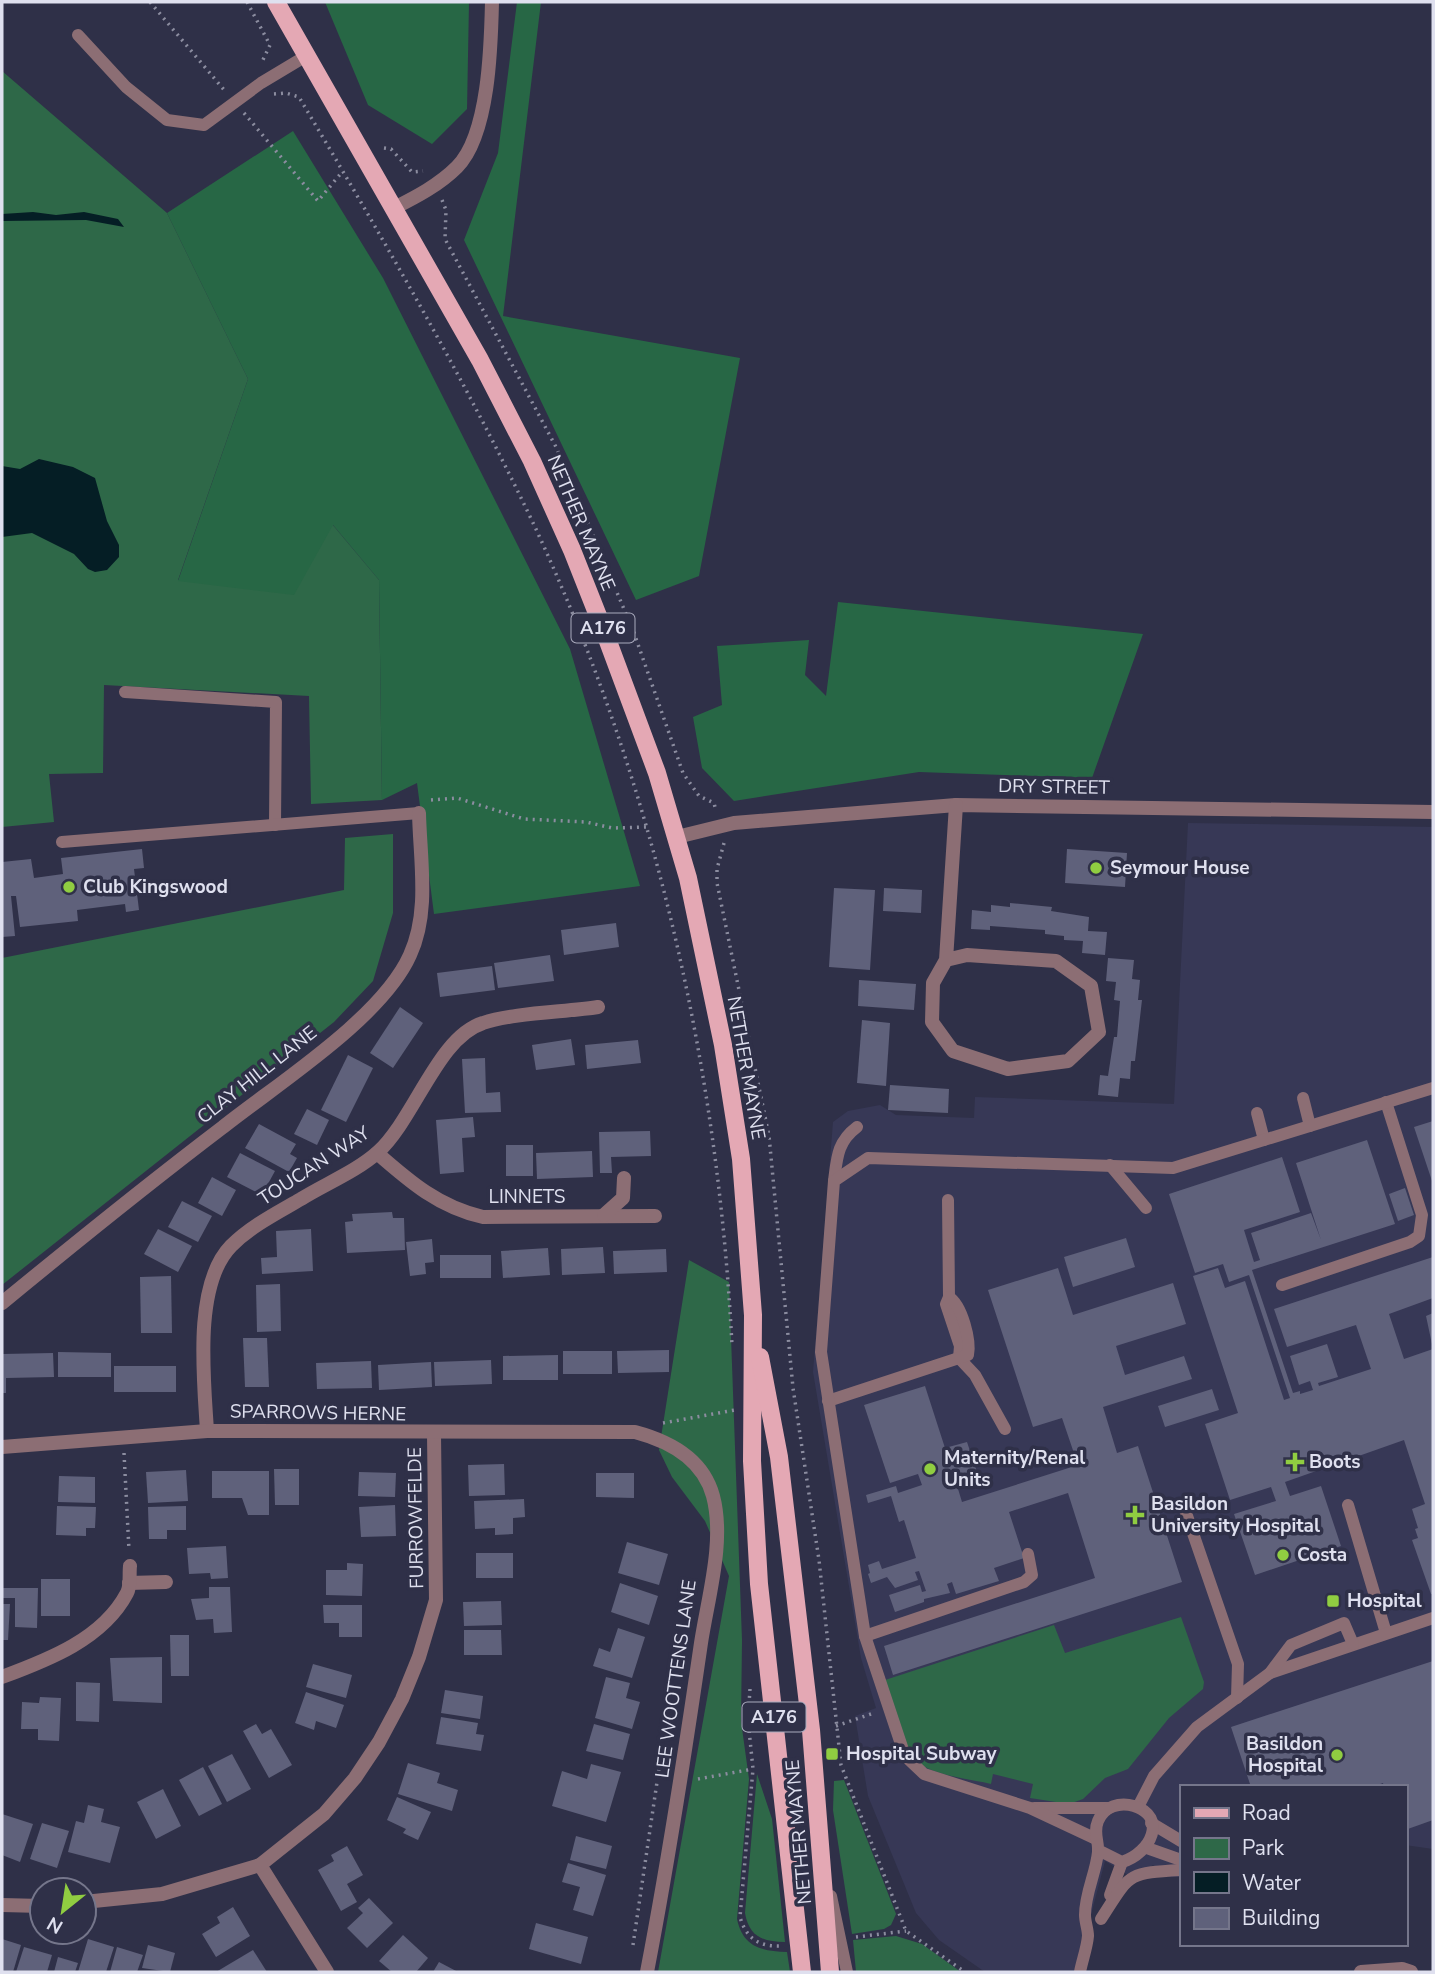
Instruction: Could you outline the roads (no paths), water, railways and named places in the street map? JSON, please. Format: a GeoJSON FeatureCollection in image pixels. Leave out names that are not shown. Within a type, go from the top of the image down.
{"type":"FeatureCollection","features":[{"type":"Feature","properties":{"kind":"main road","name":"NETHER MAYNE"},"geometry":{"type":"LineString","coordinates":[[276,2],[480,360],[532,461],[572,550],[656,773],[677,837],[723,1045],[741,1159],[753,1315],[752,1461],[759,1584],[802,1972]]}},
{"type":"Feature","properties":{"kind":"main road","name":"NETHER MAYNE"},"geometry":{"type":"LineString","coordinates":[[753,1315],[779,1457],[824,1861],[830,1972]]}},
{"type":"Feature","properties":{"kind":"street"},"geometry":{"type":"LineString","coordinates":[[394,208],[434,186],[459,166],[477,136],[491,40],[492,2]]}},
{"type":"Feature","properties":{"kind":"street"},"geometry":{"type":"LineString","coordinates":[[946,960],[967,955],[1056,961],[1091,986],[1099,1032],[1068,1061],[1008,1069],[953,1051],[932,1022],[933,983],[946,960],[956,805]]}},
{"type":"Feature","properties":{"kind":"street","name":"DRY STREET"},"geometry":{"type":"LineString","coordinates":[[677,837],[734,823],[956,805],[1433,812]]}},
{"type":"Feature","properties":{"kind":"street","name":"CLAY HILL LANE"},"geometry":{"type":"LineString","coordinates":[[2,1303],[322,1049],[368,1011],[395,981],[410,957],[421,925],[419,813]]}},
{"type":"Feature","properties":{"kind":"street","name":"TOUCAN WAY"},"geometry":{"type":"LineString","coordinates":[[207,1431],[203,1355],[208,1292],[229,1248],[260,1223],[377,1153],[407,1117],[450,1044],[465,1032],[483,1023],[598,1007]]}},
{"type":"Feature","properties":{"kind":"street","name":"LINNETS"},"geometry":{"type":"LineString","coordinates":[[377,1153],[417,1188],[461,1212],[483,1217],[655,1216]]}},
{"type":"Feature","properties":{"kind":"street"},"geometry":{"type":"LineString","coordinates":[[604,1215],[623,1198],[624,1178]]}},
{"type":"Feature","properties":{"kind":"street","name":"SPARROWS HERNE"},"geometry":{"type":"LineString","coordinates":[[2,1447],[207,1431],[434,1434],[635,1432]]}},
{"type":"Feature","properties":{"kind":"street","name":"LEE WOOTTENS LANE"},"geometry":{"type":"LineString","coordinates":[[635,1432],[665,1441],[691,1458],[712,1493],[717,1535],[686,1746],[647,1972]]}},
{"type":"Feature","properties":{"kind":"street","name":"FURROWFELDE"},"geometry":{"type":"LineString","coordinates":[[98,1901],[162,1894],[260,1865],[324,1814],[367,1760],[402,1699],[419,1657],[436,1600],[434,1434]]}},
{"type":"Feature","properties":{"kind":"street"},"geometry":{"type":"LineString","coordinates":[[2,1677],[76,1643],[105,1624],[128,1591],[130,1566]]}},
{"type":"Feature","properties":{"kind":"street"},"geometry":{"type":"LineString","coordinates":[[129,1583],[166,1582]]}},
{"type":"Feature","properties":{"kind":"street"},"geometry":{"type":"LineString","coordinates":[[260,1865],[327,1972]]}},
{"type":"Feature","properties":{"kind":"street"},"geometry":{"type":"LineString","coordinates":[[2,1905],[28,1906]]}},
{"type":"Feature","properties":{"kind":"street"},"geometry":{"type":"LineString","coordinates":[[1362,1972],[1402,1969],[1411,1972]]}},
{"type":"Feature","properties":{"kind":"lane"},"geometry":{"type":"LineString","coordinates":[[78,35],[126,87],[167,120],[204,125],[261,83],[306,57]]}},
{"type":"Feature","properties":{"kind":"lane"},"geometry":{"type":"LineString","coordinates":[[125,692],[276,702],[275,825]]}},
{"type":"Feature","properties":{"kind":"lane"},"geometry":{"type":"LineString","coordinates":[[62,842],[419,813]]}},
{"type":"Feature","properties":{"kind":"lane"},"geometry":{"type":"LineString","coordinates":[[834,1181],[868,1158],[1173,1168],[1433,1088]]}},
{"type":"Feature","properties":{"kind":"lane"},"geometry":{"type":"LineString","coordinates":[[1303,1098],[1310,1126]]}},
{"type":"Feature","properties":{"kind":"lane"},"geometry":{"type":"LineString","coordinates":[[1282,1285],[1410,1242],[1419,1236],[1422,1215],[1386,1102]]}},
{"type":"Feature","properties":{"kind":"lane"},"geometry":{"type":"LineString","coordinates":[[1257,1113],[1264,1140]]}},
{"type":"Feature","properties":{"kind":"lane"},"geometry":{"type":"LineString","coordinates":[[857,1127],[845,1136],[838,1149],[821,1352],[865,1636],[905,1756],[924,1774],[1030,1808],[1096,1844],[1122,1862]]}},
{"type":"Feature","properties":{"kind":"lane"},"geometry":{"type":"LineString","coordinates":[[1110,1165],[1146,1208]]}},
{"type":"Feature","properties":{"kind":"lane"},"geometry":{"type":"LineString","coordinates":[[947,1200],[949,1297],[946,1304],[960,1346],[959,1358],[975,1375],[1005,1429]]}},
{"type":"Feature","properties":{"kind":"lane"},"geometry":{"type":"LineString","coordinates":[[828,1401],[959,1358]]}},
{"type":"Feature","properties":{"kind":"lane"},"geometry":{"type":"LineString","coordinates":[[1348,1505],[1387,1633]]}},
{"type":"Feature","properties":{"kind":"lane"},"geometry":{"type":"LineString","coordinates":[[1185,1510],[1238,1664],[1237,1698]]}},
{"type":"Feature","properties":{"kind":"lane"},"geometry":{"type":"LineString","coordinates":[[865,1636],[1024,1582],[1032,1575],[1028,1554]]}},
{"type":"Feature","properties":{"kind":"lane"},"geometry":{"type":"LineString","coordinates":[[1270,1673],[1433,1618]]}},
{"type":"Feature","properties":{"kind":"lane"},"geometry":{"type":"LineString","coordinates":[[1138,1807],[1154,1776],[1197,1727],[1270,1673],[1291,1645],[1344,1623],[1353,1644]]}},
{"type":"Feature","properties":{"kind":"lane"},"geometry":{"type":"LineString","coordinates":[[1030,1808],[1109,1808],[1125,1804],[1138,1807],[1150,1823],[1180,1840]]}},
{"type":"Feature","properties":{"kind":"lane"},"geometry":{"type":"LineString","coordinates":[[1080,1972],[1088,1934],[1085,1916],[1098,1820],[1109,1808]]}},
{"type":"Feature","properties":{"kind":"lane"},"geometry":{"type":"LineString","coordinates":[[1101,1919],[1122,1862],[1147,1848],[1151,1840],[1150,1823]]}},
{"type":"Feature","properties":{"kind":"lane"},"geometry":{"type":"LineString","coordinates":[[1147,1848],[1180,1860]]}},
{"type":"Feature","properties":{"kind":"lane"},"geometry":{"type":"LineString","coordinates":[[824,1861],[847,1972]]}},
{"type":"Feature","properties":{"kind":"lane"},"geometry":{"type":"LineString","coordinates":[[1088,1934],[1126,1880],[1146,1872],[1180,1870]]}},
{"type":"Feature","properties":{"kind":"water"},"geometry":{"type":"Polygon","coordinates":[[[33,212],[56,215],[84,212],[118,219],[124,227],[86,220],[2,221],[2,214],[33,212]]]}},
{"type":"Feature","properties":{"kind":"water"},"geometry":{"type":"Polygon","coordinates":[[[39,459],[73,467],[95,478],[107,521],[119,545],[119,557],[107,570],[95,572],[88,569],[74,554],[32,533],[2,537],[2,466],[20,469],[39,459]]]}},
{"type":"Feature","properties":{"kind":"place","name":"Seymour House"},"geometry":{"type":"Point","coordinates":[1096,868]}},
{"type":"Feature","properties":{"kind":"place","name":"Club Kingswood"},"geometry":{"type":"Point","coordinates":[69,887]}},
{"type":"Feature","properties":{"kind":"place","name":"Boots"},"geometry":{"type":"Point","coordinates":[1295,1462]}},
{"type":"Feature","properties":{"kind":"place","name":"Maternity/Renal Units"},"geometry":{"type":"Point","coordinates":[930,1469]}},
{"type":"Feature","properties":{"kind":"place","name":"Basildon University Hospital"},"geometry":{"type":"Point","coordinates":[1135,1515]}},
{"type":"Feature","properties":{"kind":"place","name":"Costa"},"geometry":{"type":"Point","coordinates":[1283,1555]}},
{"type":"Feature","properties":{"kind":"place","name":"Hospital"},"geometry":{"type":"Point","coordinates":[1333,1601]}},
{"type":"Feature","properties":{"kind":"place","name":"Hospital Subway"},"geometry":{"type":"Point","coordinates":[832,1754]}},
{"type":"Feature","properties":{"kind":"place","name":"Basildon Hospital"},"geometry":{"type":"Point","coordinates":[1337,1755]}}]}
